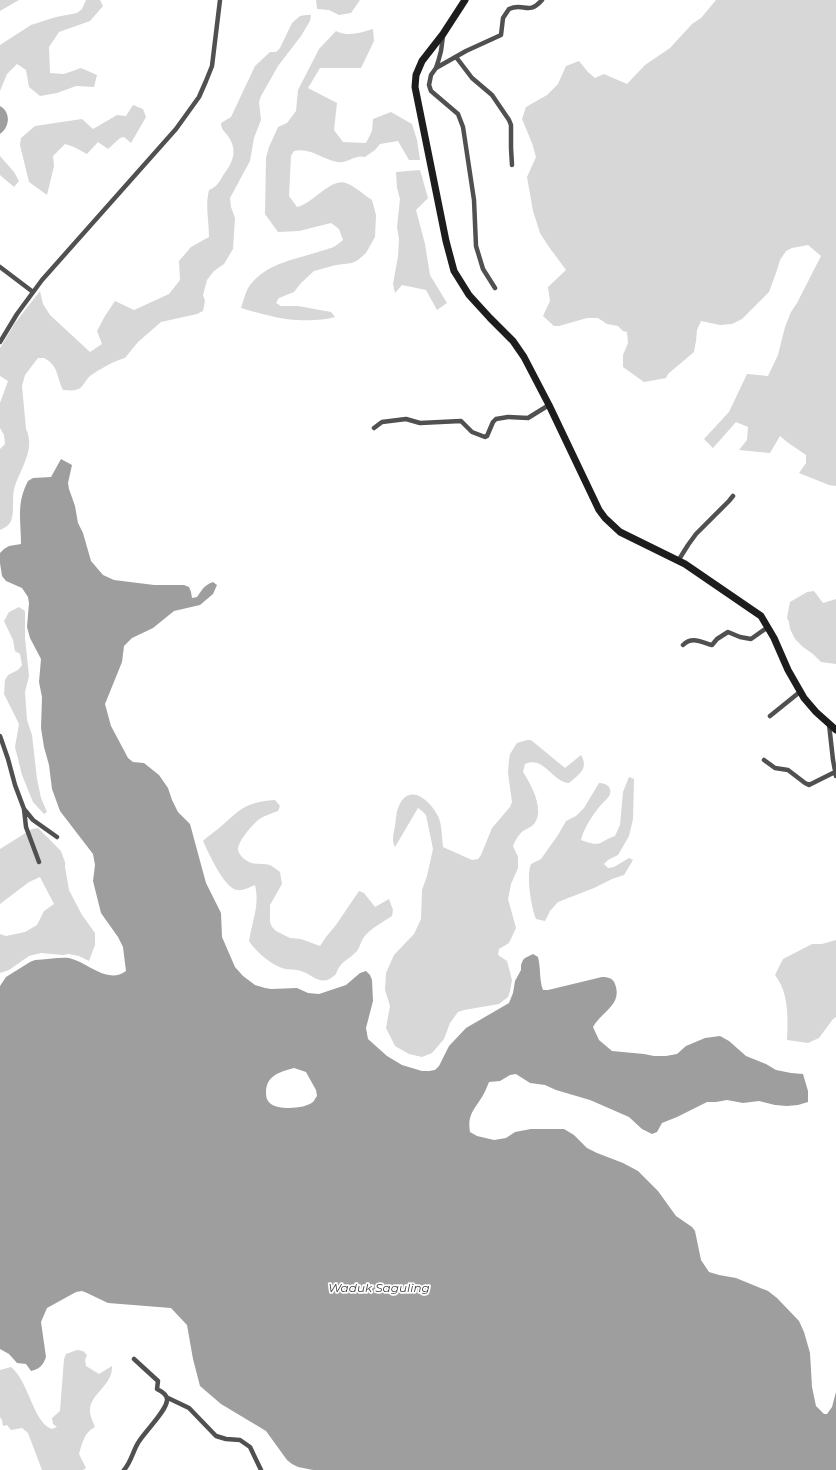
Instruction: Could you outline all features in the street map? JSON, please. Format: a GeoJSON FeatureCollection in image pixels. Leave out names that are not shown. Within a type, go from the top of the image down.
{"type":"FeatureCollection","features":[{"type":"Feature","properties":{"kind":"main road"},"geometry":{"type":"LineString","coordinates":[[465,0],[443,34],[419,65],[415,87],[454,271],[469,295],[513,341],[524,357],[549,405],[583,479],[599,510],[605,518],[620,532],[628,537],[696,571],[756,612],[765,621],[781,651],[788,670],[804,698],[816,712],[836,730]]}},
{"type":"Feature","properties":{"kind":"street"},"geometry":{"type":"LineString","coordinates":[[0,342],[17,314],[33,292],[176,129],[199,97],[212,66],[220,0]]}},
{"type":"Feature","properties":{"kind":"street"},"geometry":{"type":"LineString","coordinates":[[436,68],[466,50],[501,35],[503,18],[509,9],[519,7],[530,9],[542,0]]}},
{"type":"Feature","properties":{"kind":"street"},"geometry":{"type":"LineString","coordinates":[[443,34],[441,51],[436,68],[431,75],[429,85],[431,91],[458,114],[463,127],[474,200],[476,246],[483,269],[495,288]]}},
{"type":"Feature","properties":{"kind":"street"},"geometry":{"type":"LineString","coordinates":[[456,57],[472,78],[495,98],[510,120],[512,165]]}},
{"type":"Feature","properties":{"kind":"street"},"geometry":{"type":"LineString","coordinates":[[0,267],[33,292]]}},
{"type":"Feature","properties":{"kind":"street"},"geometry":{"type":"LineString","coordinates":[[374,428],[382,422],[406,419],[420,422],[461,421],[472,432],[484,437],[487,436],[493,422],[496,419],[508,417],[528,418],[549,405]]}},
{"type":"Feature","properties":{"kind":"street"},"geometry":{"type":"LineString","coordinates":[[678,561],[696,534],[733,496]]}},
{"type":"Feature","properties":{"kind":"street"},"geometry":{"type":"LineString","coordinates":[[683,645],[692,639],[712,645],[717,639],[728,632],[740,637],[751,639],[768,627]]}},
{"type":"Feature","properties":{"kind":"street"},"geometry":{"type":"LineString","coordinates":[[770,716],[800,691]]}},
{"type":"Feature","properties":{"kind":"street"},"geometry":{"type":"LineString","coordinates":[[764,760],[775,768],[788,770],[807,784],[811,784],[835,774],[829,724]]}},
{"type":"Feature","properties":{"kind":"street"},"geometry":{"type":"LineString","coordinates":[[0,736],[8,758],[15,786],[24,809],[26,827],[39,862]]}},
{"type":"Feature","properties":{"kind":"street"},"geometry":{"type":"LineString","coordinates":[[24,809],[33,820],[57,837]]}},
{"type":"Feature","properties":{"kind":"street"},"geometry":{"type":"LineString","coordinates":[[134,1359],[158,1381],[157,1389],[168,1398],[189,1408],[216,1436],[226,1439],[240,1440],[250,1447],[261,1470]]}},
{"type":"Feature","properties":{"kind":"street"},"geometry":{"type":"LineString","coordinates":[[132,1470],[125,1468],[138,1443],[160,1414],[168,1398]]}},
{"type":"Feature","properties":{"kind":"shaded area"},"geometry":{"type":"Polygon","coordinates":[[[0,0],[19,0],[0,11],[0,0]]]}},
{"type":"Feature","properties":{"kind":"shaded area"},"geometry":{"type":"Polygon","coordinates":[[[86,0],[100,0],[103,6],[90,21],[59,32],[49,47],[50,73],[64,74],[81,68],[97,75],[94,87],[76,86],[57,93],[40,96],[29,87],[26,70],[17,64],[7,74],[0,91],[0,45],[31,25],[56,17],[77,13],[82,9],[86,0]]]}},
{"type":"Feature","properties":{"kind":"shaded area"},"geometry":{"type":"Polygon","coordinates":[[[316,0],[360,0],[351,13],[339,15],[329,10],[317,9],[316,0]]]}},
{"type":"Feature","properties":{"kind":"shaded area"},"geometry":{"type":"Polygon","coordinates":[[[716,0],[836,0],[836,486],[829,485],[799,473],[806,463],[806,455],[780,436],[770,453],[739,450],[747,440],[748,427],[736,422],[713,448],[704,439],[729,412],[747,374],[768,376],[778,355],[785,327],[791,312],[821,256],[808,245],[792,248],[786,251],[780,260],[769,292],[742,319],[732,324],[720,325],[701,321],[697,330],[694,352],[668,374],[666,378],[644,382],[623,367],[623,355],[628,343],[627,332],[623,331],[618,326],[607,324],[598,318],[587,318],[554,326],[543,316],[550,301],[548,287],[566,270],[540,233],[533,211],[527,177],[536,157],[522,119],[526,107],[547,95],[558,84],[566,66],[579,61],[595,78],[604,74],[627,84],[645,65],[670,48],[692,24],[701,18],[716,0]]]}},
{"type":"Feature","properties":{"kind":"shaded area"},"geometry":{"type":"Polygon","coordinates":[[[311,15],[310,21],[301,36],[278,66],[261,96],[259,102],[261,120],[254,138],[250,161],[230,198],[231,207],[235,218],[233,249],[224,264],[214,271],[207,280],[203,295],[205,301],[203,311],[197,314],[161,322],[138,342],[125,358],[96,372],[89,377],[82,387],[78,389],[63,390],[55,368],[52,364],[44,358],[38,358],[25,375],[22,386],[26,429],[29,437],[28,452],[14,489],[12,519],[8,525],[0,530],[0,449],[5,444],[4,435],[0,428],[0,403],[8,381],[0,376],[0,348],[15,323],[40,291],[43,304],[50,315],[90,352],[102,344],[97,331],[115,301],[134,310],[169,294],[180,280],[179,261],[191,247],[209,237],[207,208],[209,190],[220,181],[230,165],[234,151],[231,141],[222,128],[221,123],[231,117],[255,66],[270,52],[276,52],[280,48],[292,23],[300,16],[311,15]]]}},
{"type":"Feature","properties":{"kind":"shaded area"},"geometry":{"type":"Polygon","coordinates":[[[373,29],[374,41],[361,68],[320,68],[308,88],[337,103],[334,130],[343,142],[366,143],[372,131],[373,119],[391,112],[412,124],[417,140],[420,160],[409,160],[398,141],[380,144],[375,150],[365,157],[361,156],[344,162],[332,161],[311,152],[300,150],[294,151],[291,156],[289,196],[297,207],[303,205],[334,184],[340,182],[349,184],[372,200],[376,215],[375,237],[366,253],[358,260],[352,263],[336,265],[314,271],[294,292],[279,298],[276,303],[281,306],[298,306],[331,312],[335,317],[321,320],[295,320],[278,318],[241,308],[248,288],[262,273],[280,264],[331,248],[343,240],[339,229],[331,223],[299,231],[278,232],[265,214],[266,158],[278,127],[287,123],[296,111],[298,90],[319,49],[336,31],[350,34],[373,29]]]}},
{"type":"Feature","properties":{"kind":"shaded area"},"geometry":{"type":"Polygon","coordinates":[[[133,105],[143,109],[146,117],[131,143],[124,137],[120,138],[108,149],[98,142],[87,154],[65,144],[53,156],[54,166],[47,195],[29,182],[20,145],[21,138],[35,126],[82,119],[93,129],[117,115],[126,116],[133,105]]]}},
{"type":"Feature","properties":{"kind":"shaded area"},"geometry":{"type":"Polygon","coordinates":[[[0,156],[14,172],[19,181],[14,187],[0,175],[0,156]]]}},
{"type":"Feature","properties":{"kind":"shaded area"},"geometry":{"type":"Polygon","coordinates":[[[420,170],[428,198],[416,210],[425,244],[430,275],[447,303],[437,310],[426,290],[402,285],[395,293],[393,284],[398,256],[399,239],[397,227],[400,199],[397,188],[396,172],[420,170]]]}},
{"type":"Feature","properties":{"kind":"shaded area"},"geometry":{"type":"Polygon","coordinates":[[[814,591],[823,603],[836,599],[836,664],[821,662],[795,639],[790,629],[787,618],[790,602],[807,592],[814,591]]]}},
{"type":"Feature","properties":{"kind":"shaded area"},"geometry":{"type":"Polygon","coordinates":[[[19,607],[25,611],[25,638],[29,676],[25,692],[27,720],[32,735],[37,779],[41,798],[47,812],[44,814],[33,802],[22,775],[15,747],[19,724],[4,694],[5,680],[8,675],[18,670],[22,665],[20,654],[15,651],[13,640],[4,621],[9,612],[19,607]]]}},
{"type":"Feature","properties":{"kind":"shaded area"},"geometry":{"type":"Polygon","coordinates":[[[531,740],[565,768],[581,755],[584,764],[582,771],[569,783],[563,782],[538,763],[532,762],[525,764],[523,772],[536,799],[538,814],[532,826],[522,832],[513,846],[518,857],[518,868],[511,884],[508,899],[516,928],[509,943],[499,949],[498,955],[507,961],[512,980],[508,997],[499,1004],[458,1012],[450,1023],[444,1039],[432,1053],[422,1057],[409,1054],[395,1046],[386,1028],[390,1006],[385,990],[386,973],[394,955],[414,934],[421,919],[422,890],[427,876],[433,849],[426,815],[418,808],[395,847],[393,837],[398,808],[402,800],[407,796],[413,794],[424,799],[430,804],[438,816],[441,827],[443,847],[472,860],[478,859],[492,828],[510,807],[512,802],[508,773],[510,754],[517,743],[531,740]]]}},
{"type":"Feature","properties":{"kind":"shaded area"},"geometry":{"type":"Polygon","coordinates":[[[629,777],[634,779],[633,819],[629,836],[618,855],[608,860],[604,864],[608,868],[614,867],[629,858],[633,860],[624,875],[558,902],[550,911],[545,921],[536,919],[532,907],[530,892],[529,876],[531,864],[541,859],[566,821],[576,816],[584,808],[599,783],[609,787],[610,794],[591,818],[581,840],[597,844],[615,836],[620,825],[623,792],[629,777]]]}},
{"type":"Feature","properties":{"kind":"shaded area"},"geometry":{"type":"Polygon","coordinates":[[[275,800],[280,806],[278,811],[258,820],[246,832],[238,846],[238,850],[242,857],[249,862],[270,865],[280,872],[282,884],[270,905],[270,922],[276,931],[290,938],[301,939],[320,946],[359,891],[364,893],[375,907],[389,899],[393,910],[392,916],[370,931],[363,939],[357,951],[340,966],[336,974],[327,980],[318,980],[299,970],[280,967],[270,962],[256,950],[249,941],[257,899],[255,885],[242,890],[232,888],[217,869],[203,841],[243,808],[256,803],[275,800]]]}},
{"type":"Feature","properties":{"kind":"shaded area"},"geometry":{"type":"Polygon","coordinates":[[[38,828],[61,851],[65,862],[69,890],[82,915],[95,933],[95,945],[89,961],[79,956],[69,954],[63,955],[41,953],[29,956],[9,970],[0,973],[0,934],[6,936],[25,932],[37,925],[44,911],[54,904],[40,877],[29,882],[0,904],[0,849],[32,829],[38,828]]]}},
{"type":"Feature","properties":{"kind":"shaded area"},"geometry":{"type":"Polygon","coordinates":[[[836,940],[836,1017],[819,1038],[808,1043],[787,1040],[787,1006],[780,982],[775,975],[783,959],[812,944],[822,944],[836,940]]]}},
{"type":"Feature","properties":{"kind":"shaded area"},"geometry":{"type":"Polygon","coordinates":[[[77,1350],[83,1351],[87,1355],[85,1360],[86,1366],[99,1374],[112,1366],[109,1379],[93,1400],[91,1405],[90,1415],[95,1427],[86,1435],[82,1442],[79,1454],[86,1468],[83,1470],[42,1470],[28,1433],[22,1428],[11,1430],[7,1425],[3,1426],[0,1417],[0,1370],[11,1367],[17,1373],[40,1419],[52,1429],[57,1427],[53,1424],[52,1418],[60,1411],[64,1359],[66,1354],[77,1350]]]}},
{"type":"Feature","properties":{"kind":"water"},"geometry":{"type":"Polygon","coordinates":[[[0,106],[6,112],[8,120],[6,128],[0,134],[0,106]]]}},
{"type":"Feature","properties":{"kind":"water","name":"Waduk Saguling"},"geometry":{"type":"Polygon","coordinates":[[[61,459],[72,465],[68,483],[75,506],[78,523],[83,533],[91,561],[103,575],[114,580],[154,585],[184,585],[189,587],[192,598],[197,597],[210,583],[213,582],[217,585],[213,594],[200,605],[174,611],[153,628],[132,638],[124,646],[122,662],[105,704],[111,726],[128,758],[133,762],[144,763],[159,775],[168,788],[178,812],[190,824],[206,883],[221,913],[222,937],[235,967],[243,976],[255,985],[265,988],[297,988],[308,993],[319,994],[346,985],[360,973],[366,971],[372,980],[373,1001],[366,1028],[368,1039],[387,1056],[402,1065],[422,1071],[429,1071],[435,1070],[439,1066],[449,1046],[466,1028],[509,1003],[523,960],[533,954],[538,957],[543,990],[602,977],[613,980],[617,991],[614,1003],[593,1027],[599,1040],[612,1051],[666,1056],[677,1054],[686,1046],[705,1038],[720,1036],[729,1041],[746,1056],[766,1064],[776,1070],[803,1074],[808,1091],[808,1102],[787,1106],[759,1101],[743,1103],[727,1100],[707,1102],[662,1123],[657,1132],[652,1134],[642,1129],[629,1117],[590,1100],[556,1090],[545,1085],[530,1083],[516,1074],[510,1075],[500,1081],[489,1082],[470,1117],[469,1126],[470,1132],[477,1136],[494,1140],[506,1138],[515,1132],[531,1129],[564,1129],[574,1135],[587,1148],[638,1171],[658,1191],[676,1216],[692,1227],[695,1231],[701,1260],[709,1272],[736,1278],[768,1291],[777,1298],[799,1321],[804,1332],[810,1353],[812,1387],[816,1406],[824,1414],[827,1414],[832,1407],[836,1392],[836,1470],[313,1470],[298,1467],[292,1464],[287,1460],[266,1431],[221,1404],[200,1386],[193,1359],[187,1325],[171,1308],[108,1303],[82,1291],[76,1292],[47,1308],[41,1322],[46,1357],[44,1363],[38,1368],[31,1371],[26,1364],[17,1363],[9,1354],[0,1349],[0,986],[6,977],[35,960],[69,958],[105,974],[119,975],[126,971],[123,947],[118,937],[101,913],[93,881],[95,865],[93,854],[60,811],[52,789],[49,765],[41,728],[42,697],[39,682],[41,659],[30,638],[27,627],[28,597],[22,588],[6,581],[2,576],[0,563],[0,553],[4,549],[9,546],[21,544],[21,505],[24,489],[28,481],[33,478],[51,477],[61,459]],[[294,1068],[279,1073],[271,1078],[268,1082],[266,1093],[269,1102],[275,1106],[292,1108],[304,1106],[313,1102],[317,1096],[316,1090],[306,1072],[294,1068]]]}}]}
